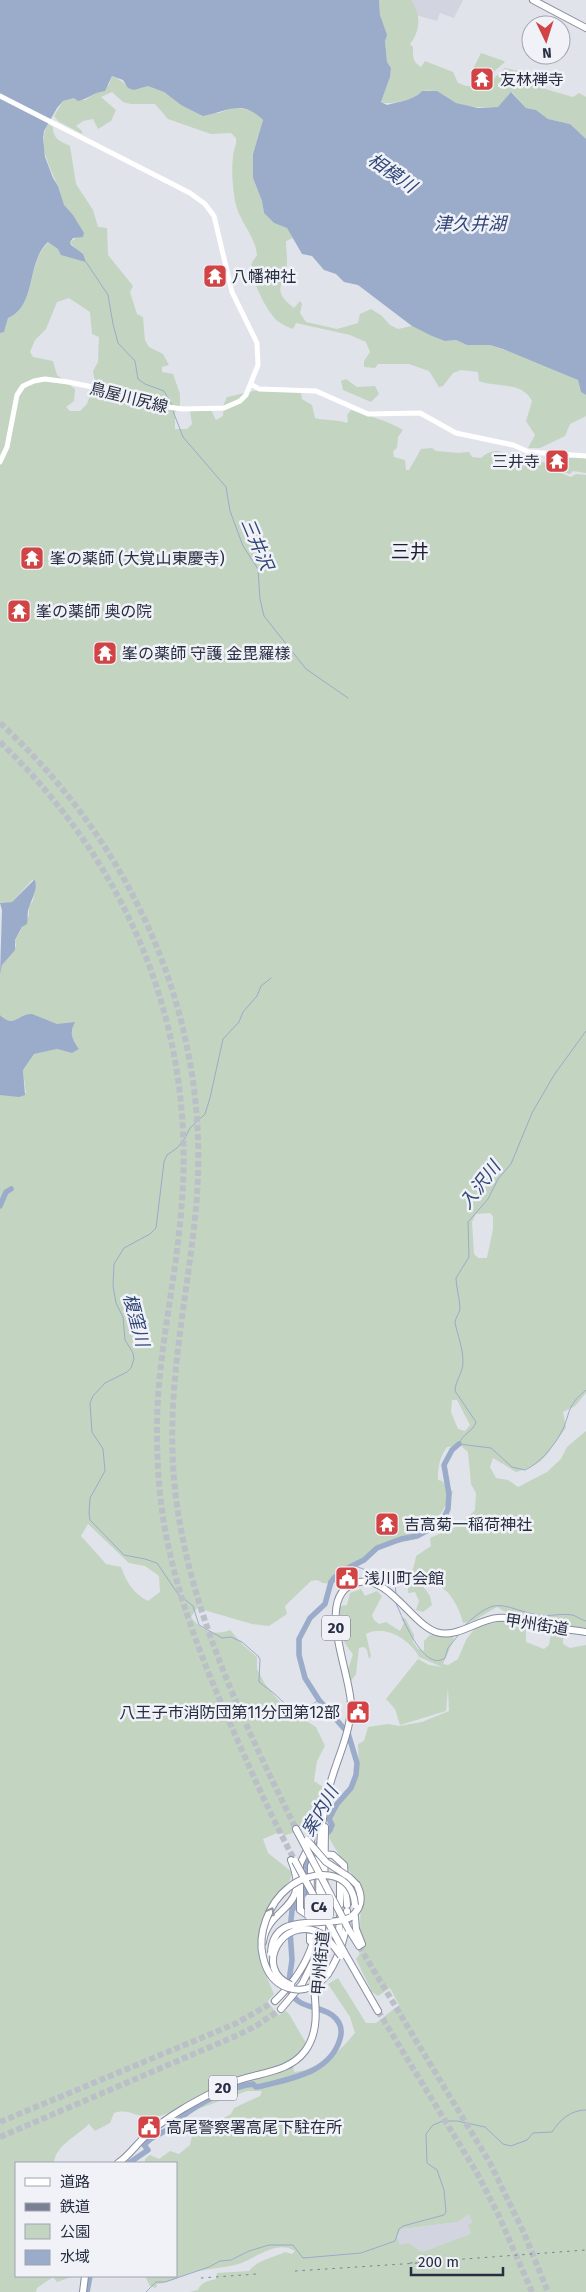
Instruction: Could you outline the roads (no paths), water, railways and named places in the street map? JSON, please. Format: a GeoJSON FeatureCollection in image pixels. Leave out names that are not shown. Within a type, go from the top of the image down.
{"type":"FeatureCollection","features":[{"type":"Feature","properties":{"kind":"highway"},"geometry":{"type":"LineString","coordinates":[[534,0],[586,28]]}},
{"type":"Feature","properties":{"kind":"highway","name":"甲州街道"},"geometry":{"type":"LineString","coordinates":[[119,2162],[134,2150],[147,2134],[184,2109],[232,2083],[280,2068],[295,2060],[310,2043],[316,2026],[317,1964],[322,1937],[325,1873],[323,1851],[326,1806],[349,1723],[351,1697],[336,1629],[336,1605],[346,1588],[359,1582],[378,1585],[430,1629],[443,1633],[461,1630],[486,1620],[506,1618],[537,1626],[586,1632]]}},
{"type":"Feature","properties":{"kind":"highway","name":"甲州街道"},"geometry":{"type":"LineString","coordinates":[[324,1830],[326,1806]]}},
{"type":"Feature","properties":{"kind":"highway"},"geometry":{"type":"LineString","coordinates":[[298,1828],[305,1842],[326,1862],[349,1877],[357,1885],[362,1901],[353,1917],[341,1922],[304,1922],[286,1927],[279,1932],[272,1945],[273,1964],[282,1979],[297,1986],[310,1985],[327,1973]]}},
{"type":"Feature","properties":{"kind":"highway","name":"20"},"geometry":{"type":"LineString","coordinates":[[311,1908],[306,1914],[301,1912],[302,1859],[311,1842],[313,1828],[324,1830]]}},
{"type":"Feature","properties":{"kind":"highway","name":"C4"},"geometry":{"type":"LineString","coordinates":[[305,1842],[349,1930],[360,1945],[353,1917]]}},
{"type":"Feature","properties":{"kind":"highway"},"geometry":{"type":"LineString","coordinates":[[323,1851],[338,1863],[341,1870],[343,1908]]}},
{"type":"Feature","properties":{"kind":"highway"},"geometry":{"type":"LineString","coordinates":[[323,1851],[337,1858],[344,1866],[343,1908],[343,1939],[337,1959],[315,1986],[296,1990],[286,1987],[273,1978],[264,1960],[261,1940],[268,1915],[281,1894],[297,1882],[322,1876],[340,1878],[352,1888],[355,1905]]}},
{"type":"Feature","properties":{"kind":"highway","name":"甲州街道"},"geometry":{"type":"LineString","coordinates":[[310,1941],[311,1863],[323,1851]]}},
{"type":"Feature","properties":{"kind":"highway","name":"20"},"geometry":{"type":"LineString","coordinates":[[275,2001],[294,1981],[308,1958],[316,1936],[323,1851]]}},
{"type":"Feature","properties":{"kind":"highway","name":"C4"},"geometry":{"type":"LineString","coordinates":[[264,1960],[264,1938],[268,1929],[291,1902],[297,1891],[297,1878],[293,1861],[342,1954]]}},
{"type":"Feature","properties":{"kind":"highway"},"geometry":{"type":"LineString","coordinates":[[325,1873],[328,1863],[338,1863]]}},
{"type":"Feature","properties":{"kind":"highway"},"geometry":{"type":"LineString","coordinates":[[273,1964],[274,1951],[281,1939],[299,1930],[319,1933],[342,1954],[378,2011]]}},
{"type":"Feature","properties":{"kind":"highway","name":"20"},"geometry":{"type":"LineString","coordinates":[[281,2008],[302,1984],[311,1968],[322,1937]]}},
{"type":"Feature","properties":{"kind":"highway","name":"甲州街道"},"geometry":{"type":"LineString","coordinates":[[313,1973],[316,2007]]}},
{"type":"Feature","properties":{"kind":"highway"},"geometry":{"type":"LineString","coordinates":[[83,2292],[87,2277]]}},
{"type":"Feature","properties":{"kind":"main road","name":"鳥屋川尻線"},"geometry":{"type":"LineString","coordinates":[[0,96],[195,196],[209,208],[218,227],[232,292],[258,346],[259,360],[245,396],[232,406],[223,408],[190,409],[153,405],[117,392],[64,381],[34,381],[23,386],[17,395],[7,447],[0,462]]}},
{"type":"Feature","properties":{"kind":"main road"},"geometry":{"type":"LineString","coordinates":[[251,384],[260,389],[316,392],[368,414],[420,414],[456,433],[513,444],[529,452],[586,456]]}},
{"type":"Feature","properties":{"kind":"water","name":"津久井湖"},"geometry":{"type":"Polygon","coordinates":[[[0,0],[379,0],[380,15],[387,35],[385,41],[387,62],[391,68],[390,77],[381,102],[387,105],[410,99],[422,91],[437,91],[456,103],[478,108],[498,107],[511,92],[526,108],[536,110],[548,119],[570,124],[586,139],[586,395],[581,392],[578,380],[503,349],[490,345],[467,345],[456,340],[445,341],[432,336],[412,326],[358,285],[344,282],[336,274],[324,270],[312,256],[302,254],[287,228],[274,223],[264,213],[262,201],[253,178],[253,154],[263,120],[255,114],[248,110],[235,108],[203,116],[181,105],[164,92],[148,86],[134,90],[128,88],[123,80],[112,76],[105,91],[78,101],[74,98],[63,101],[44,131],[43,138],[45,157],[64,205],[73,215],[84,233],[83,237],[73,238],[70,242],[71,245],[83,254],[86,262],[61,255],[58,249],[48,242],[41,251],[28,294],[23,304],[17,312],[8,318],[4,332],[0,333],[0,0]]]}},
{"type":"Feature","properties":{"kind":"water"},"geometry":{"type":"Polygon","coordinates":[[[35,879],[35,890],[28,909],[27,924],[22,927],[15,940],[15,950],[2,965],[0,975],[2,910],[0,903],[12,902],[35,879]]]}},
{"type":"Feature","properties":{"kind":"water"},"geometry":{"type":"Polygon","coordinates":[[[32,1014],[57,1024],[75,1022],[72,1036],[79,1049],[72,1053],[57,1049],[34,1054],[23,1070],[25,1095],[19,1097],[0,1095],[0,1015],[12,1021],[32,1014]]]}},
{"type":"Feature","properties":{"kind":"waterway","name":"三井沢"},"geometry":{"type":"LineString","coordinates":[[86,262],[108,295],[118,343],[135,361],[138,379],[145,384],[164,391],[172,405]]}},
{"type":"Feature","properties":{"kind":"waterway","name":"三井沢"},"geometry":{"type":"LineString","coordinates":[[173,411],[183,437],[226,487],[230,511],[243,546],[258,569],[260,599],[264,616],[306,669],[348,698]]}},
{"type":"Feature","properties":{"kind":"waterway","name":"榎窪川"},"geometry":{"type":"LineString","coordinates":[[271,978],[261,986],[257,996],[243,1012],[239,1022],[223,1039],[205,1114],[190,1128],[177,1148],[167,1155],[164,1162],[156,1228],[150,1234],[124,1248],[114,1264],[113,1286],[116,1303],[123,1317],[125,1340],[133,1353],[134,1359],[131,1368],[105,1383],[93,1396],[90,1403],[92,1432],[103,1449],[105,1471],[90,1498],[89,1513],[90,1520],[124,1555],[157,1563],[178,1594],[193,1606],[199,1625],[222,1638],[231,1637],[242,1642],[258,1656],[260,1659],[259,1682],[283,1702],[293,1708],[302,1709],[319,1700]]}},
{"type":"Feature","properties":{"kind":"waterway","name":"入沢川"},"geometry":{"type":"LineString","coordinates":[[586,1031],[554,1075],[532,1113],[511,1164],[498,1179],[488,1199],[468,1222],[469,1257],[456,1278],[460,1309],[455,1323],[463,1362],[455,1391],[476,1422],[459,1444],[491,1448],[512,1467],[525,1470],[546,1454],[561,1433],[571,1406],[586,1390]]}},
{"type":"Feature","properties":{"kind":"waterway"},"geometry":{"type":"LineString","coordinates":[[0,1206],[6,1192],[11,1189]]}},
{"type":"Feature","properties":{"kind":"waterway","name":"案内川"},"geometry":{"type":"LineString","coordinates":[[130,2162],[148,2150],[144,2145],[149,2140],[168,2129],[206,2101],[244,2086],[253,2084],[256,2087],[262,2086],[297,2077],[319,2067],[328,2060],[335,2050],[341,2032],[337,2020],[325,2011],[307,2006],[297,2000],[288,1988],[292,1960],[290,1930],[292,1910],[306,1891],[308,1881],[306,1858],[330,1830],[332,1825],[329,1819],[337,1804],[351,1788],[356,1775],[357,1763],[348,1733],[319,1700],[305,1678],[299,1655],[299,1639],[310,1618],[325,1604],[331,1582],[335,1577],[364,1560],[377,1548],[401,1539],[417,1536],[442,1522],[448,1509],[449,1494],[444,1465],[452,1450],[459,1444]]}},
{"type":"Feature","properties":{"kind":"waterway","name":"案内川"},"geometry":{"type":"LineString","coordinates":[[355,1566],[377,1574],[389,1573],[395,1583],[396,1595]]}},
{"type":"Feature","properties":{"kind":"waterway","name":"案内川"},"geometry":{"type":"LineString","coordinates":[[395,1601],[414,1641],[429,1658],[437,1660],[445,1658],[448,1648],[460,1633]]}},
{"type":"Feature","properties":{"kind":"waterway","name":"案内川"},"geometry":{"type":"LineString","coordinates":[[464,1626],[484,1610],[499,1606],[506,1606],[537,1615],[572,1615],[586,1621]]}},
{"type":"Feature","properties":{"kind":"waterway"},"geometry":{"type":"LineString","coordinates":[[146,2292],[156,2282],[165,2282],[269,2245],[293,2245],[303,2258],[361,2253],[395,2241],[399,2229],[403,2226],[444,2215],[446,2212],[444,2190],[437,2170],[427,2163],[426,2134],[433,2125],[443,2121],[457,2121],[485,2127],[503,2144],[511,2146],[527,2140],[533,2133],[552,2132],[566,2116],[580,2110],[586,2110]]}},
{"type":"Feature","properties":{"kind":"waterway","name":"案内川"},"geometry":{"type":"LineString","coordinates":[[87,2292],[90,2277]]}},
{"type":"Feature","properties":{"kind":"tunnel"},"geometry":{"type":"LineString","coordinates":[[0,723],[48,772],[90,825],[126,882],[155,943],[177,1006],[192,1072],[198,1139],[193,1240],[173,1399],[173,1464],[178,1512],[187,1559],[200,1606],[216,1652],[254,1742],[296,1829]]}},
{"type":"Feature","properties":{"kind":"tunnel"},"geometry":{"type":"LineString","coordinates":[[0,742],[46,791],[86,843],[119,898],[146,956],[165,1017],[178,1080],[183,1146],[179,1236],[157,1410],[158,1470],[164,1526],[179,1589],[211,1680],[271,1815],[294,1859]]}},
{"type":"Feature","properties":{"kind":"tunnel"},"geometry":{"type":"LineString","coordinates":[[359,1946],[490,2163],[524,2233],[548,2292]]}},
{"type":"Feature","properties":{"kind":"tunnel"},"geometry":{"type":"LineString","coordinates":[[0,2122],[237,2023],[275,2001]]}},
{"type":"Feature","properties":{"kind":"tunnel"},"geometry":{"type":"LineString","coordinates":[[0,2137],[238,2035],[256,2026],[281,2009]]}},
{"type":"Feature","properties":{"kind":"tunnel"},"geometry":{"type":"LineString","coordinates":[[378,2011],[477,2173],[499,2216],[532,2292]]}},
{"type":"Feature","properties":{"kind":"railway"},"geometry":{"type":"LineString","coordinates":[[410,2263],[586,2250]]}},
{"type":"Feature","properties":{"kind":"railway"},"geometry":{"type":"LineString","coordinates":[[295,2271],[418,2263]]}},
{"type":"Feature","properties":{"kind":"railway"},"geometry":{"type":"LineString","coordinates":[[201,2278],[257,2274]]}},
{"type":"Feature","properties":{"kind":"place","name":"友林禅寺"},"geometry":{"type":"Point","coordinates":[482,79]}},
{"type":"Feature","properties":{"kind":"place","name":"八幡神社"},"geometry":{"type":"Point","coordinates":[215,276]}},
{"type":"Feature","properties":{"kind":"place","name":"三井寺"},"geometry":{"type":"Point","coordinates":[557,461]}},
{"type":"Feature","properties":{"kind":"place","name":"峯の薬師 (大覚山東慶寺)"},"geometry":{"type":"Point","coordinates":[32,558]}},
{"type":"Feature","properties":{"kind":"place","name":"峯の薬師 奥の院"},"geometry":{"type":"Point","coordinates":[19,611]}},
{"type":"Feature","properties":{"kind":"place","name":"峯の薬師 守護 金毘羅樣"},"geometry":{"type":"Point","coordinates":[105,653]}},
{"type":"Feature","properties":{"kind":"place","name":"吉高菊一稲荷神社"},"geometry":{"type":"Point","coordinates":[387,1524]}},
{"type":"Feature","properties":{"kind":"place","name":"浅川町会館"},"geometry":{"type":"Point","coordinates":[347,1578]}},
{"type":"Feature","properties":{"kind":"place","name":"八王子市消防団第11分団第12部"},"geometry":{"type":"Point","coordinates":[358,1712]}},
{"type":"Feature","properties":{"kind":"place","name":"高尾警察署高尾下駐在所"},"geometry":{"type":"Point","coordinates":[149,2127]}},
{"type":"Feature","properties":{"kind":"district","name":"三井"},"geometry":{"type":"Point","coordinates":[410,551]}},
{"type":"Feature","properties":{"kind":"water label","name":"相模川"},"geometry":{"type":"Point","coordinates":[392,173]}}]}
